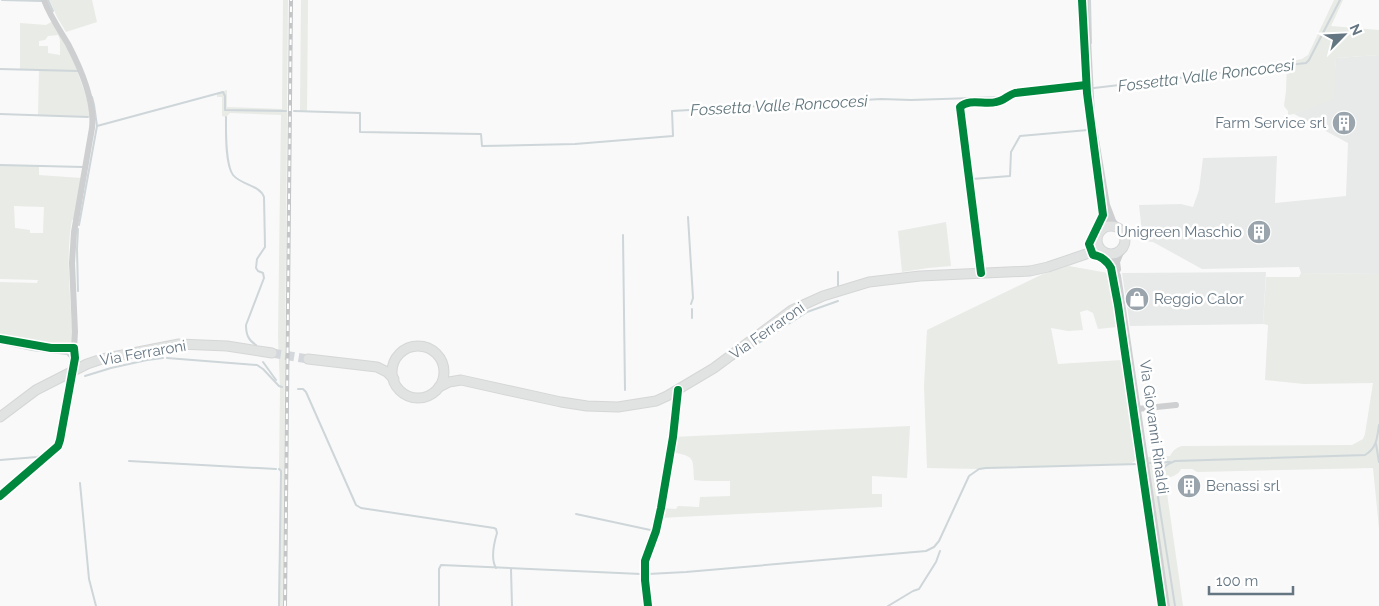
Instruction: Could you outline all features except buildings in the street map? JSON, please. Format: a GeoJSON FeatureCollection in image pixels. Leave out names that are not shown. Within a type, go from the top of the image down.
{"type":"FeatureCollection","features":[{"type":"Feature","properties":{"kind":"main road"},"geometry":{"type":"LineString","coordinates":[[1116,227],[1122,230],[1125,238],[1124,247],[1117,254],[1105,253],[1097,245],[1096,239],[1103,228],[1116,227]]}},
{"type":"Feature","properties":{"kind":"main road","name":"Via Ferraroni"},"geometry":{"type":"LineString","coordinates":[[1081,255],[1090,248],[1096,239]]}},
{"type":"Feature","properties":{"kind":"main road","name":"Via Ferraroni"},"geometry":{"type":"LineString","coordinates":[[444,369],[461,380],[587,406],[618,407],[656,401],[678,390],[733,354],[792,310],[811,300],[869,282],[920,276],[1030,271],[1092,252],[1105,253]]}},
{"type":"Feature","properties":{"kind":"main road","name":"Via Ferraroni"},"geometry":{"type":"LineString","coordinates":[[0,417],[36,390],[102,359],[179,344],[227,346],[272,353]]}},
{"type":"Feature","properties":{"kind":"main road"},"geometry":{"type":"LineString","coordinates":[[377,367],[395,360],[405,350],[414,346],[423,346],[439,356],[444,369],[443,379],[439,387]]}},
{"type":"Feature","properties":{"kind":"main road"},"geometry":{"type":"LineString","coordinates":[[308,359],[377,367],[394,378],[401,391],[414,397],[428,396],[449,382],[461,380]]}},
{"type":"Feature","properties":{"kind":"main road"},"geometry":{"type":"LineString","coordinates":[[394,378],[395,360]]}},
{"type":"Feature","properties":{"kind":"street"},"geometry":{"type":"LineString","coordinates":[[0,496],[58,444],[75,358],[72,246],[93,117],[90,99],[78,66],[53,21],[44,0]]}},
{"type":"Feature","properties":{"kind":"street"},"geometry":{"type":"LineString","coordinates":[[1085,0],[1091,116],[1106,205],[1103,228]]}},
{"type":"Feature","properties":{"kind":"street"},"geometry":{"type":"LineString","coordinates":[[981,273],[960,109],[962,104],[968,102],[996,103],[1011,94],[1089,84]]}},
{"type":"Feature","properties":{"kind":"street"},"geometry":{"type":"LineString","coordinates":[[1106,205],[1116,227]]}},
{"type":"Feature","properties":{"kind":"street","name":"Via Giovanni Rinaldi"},"geometry":{"type":"LineString","coordinates":[[1120,252],[1116,262],[1116,276],[1166,606]]}},
{"type":"Feature","properties":{"kind":"street","name":"Via Giovanni Rinaldi"},"geometry":{"type":"LineString","coordinates":[[1105,253],[1116,276]]}},
{"type":"Feature","properties":{"kind":"street"},"geometry":{"type":"LineString","coordinates":[[0,339],[51,348],[74,348]]}},
{"type":"Feature","properties":{"kind":"street"},"geometry":{"type":"LineString","coordinates":[[648,606],[645,561],[656,531],[661,508],[673,437],[678,390]]}},
{"type":"Feature","properties":{"kind":"street"},"geometry":{"type":"LineString","coordinates":[[1137,409],[1176,405]]}},
{"type":"Feature","properties":{"kind":"shaded area"},"geometry":{"type":"Polygon","coordinates":[[[48,0],[92,0],[97,22],[66,32],[48,0]]]}},
{"type":"Feature","properties":{"kind":"shaded area"},"geometry":{"type":"Polygon","coordinates":[[[283,0],[288,0],[283,606],[278,606],[281,471],[279,469],[280,389],[278,336],[281,115],[230,113],[226,117],[222,116],[222,97],[217,97],[217,93],[227,90],[227,107],[282,109],[283,0]]]}},
{"type":"Feature","properties":{"kind":"shaded area"},"geometry":{"type":"Polygon","coordinates":[[[301,0],[308,0],[307,112],[300,112],[301,0]]]}},
{"type":"Feature","properties":{"kind":"shaded area"},"geometry":{"type":"Polygon","coordinates":[[[1334,0],[1343,0],[1331,26],[1379,30],[1379,55],[1336,58],[1334,99],[1288,115],[1288,111],[1284,106],[1287,62],[1302,59],[1308,55],[1334,0]]]}},
{"type":"Feature","properties":{"kind":"shaded area"},"geometry":{"type":"Polygon","coordinates":[[[53,21],[68,45],[86,96],[91,117],[38,115],[39,70],[20,70],[20,23],[46,25],[53,21]],[[58,35],[48,36],[45,40],[39,41],[39,46],[48,46],[48,53],[60,55],[58,35]]]}},
{"type":"Feature","properties":{"kind":"shaded area"},"geometry":{"type":"Polygon","coordinates":[[[1379,55],[1379,274],[1301,273],[1299,267],[1202,269],[1153,242],[1143,241],[1139,205],[1181,204],[1193,207],[1199,190],[1203,158],[1277,156],[1275,203],[1346,196],[1348,143],[1294,114],[1333,98],[1336,58],[1379,55]]]}},
{"type":"Feature","properties":{"kind":"shaded area"},"geometry":{"type":"Polygon","coordinates":[[[0,165],[39,166],[39,175],[81,178],[76,220],[72,220],[69,249],[73,341],[67,346],[61,347],[0,338],[0,282],[37,283],[38,280],[0,279],[0,165]],[[14,206],[15,228],[30,230],[30,233],[43,233],[44,207],[14,206]]]}},
{"type":"Feature","properties":{"kind":"shaded area"},"geometry":{"type":"Polygon","coordinates":[[[946,222],[951,266],[902,272],[898,231],[946,222]]]}},
{"type":"Feature","properties":{"kind":"shaded area"},"geometry":{"type":"Polygon","coordinates":[[[1069,266],[1108,273],[1117,327],[1098,329],[1093,313],[1087,310],[1080,312],[1083,330],[1068,331],[1051,328],[1058,364],[1122,360],[1138,459],[1130,464],[979,469],[927,468],[924,386],[927,330],[1043,274],[1069,266]]]}},
{"type":"Feature","properties":{"kind":"shaded area"},"geometry":{"type":"Polygon","coordinates":[[[1266,272],[1263,324],[1130,326],[1122,273],[1266,272]]]}},
{"type":"Feature","properties":{"kind":"shaded area"},"geometry":{"type":"Polygon","coordinates":[[[1301,273],[1379,274],[1379,528],[1373,468],[1197,472],[1192,469],[1181,469],[1177,474],[1165,479],[1183,606],[1170,606],[1147,457],[1170,456],[1172,452],[1182,446],[1352,445],[1363,439],[1365,434],[1373,383],[1304,384],[1265,380],[1268,325],[1263,324],[1266,277],[1299,277],[1301,273]]]}},
{"type":"Feature","properties":{"kind":"shaded area"},"geometry":{"type":"Polygon","coordinates":[[[910,426],[907,478],[872,476],[872,494],[882,494],[882,507],[659,518],[661,508],[676,509],[678,506],[699,507],[700,497],[730,496],[730,481],[694,480],[691,458],[670,451],[673,437],[910,426]]]}},
{"type":"Feature","properties":{"kind":"waterway"},"geometry":{"type":"LineString","coordinates":[[2,0],[42,1]]}},
{"type":"Feature","properties":{"kind":"waterway"},"geometry":{"type":"LineString","coordinates":[[48,0],[53,11]]}},
{"type":"Feature","properties":{"kind":"waterway"},"geometry":{"type":"LineString","coordinates":[[1090,0],[1091,43]]}},
{"type":"Feature","properties":{"kind":"waterway","name":"Fossetta Valle Roncocesi"},"geometry":{"type":"LineString","coordinates":[[1094,88],[1306,63],[1340,0]]}},
{"type":"Feature","properties":{"kind":"waterway"},"geometry":{"type":"LineString","coordinates":[[0,69],[78,71]]}},
{"type":"Feature","properties":{"kind":"waterway","name":"Fossetta Valle Roncocesi"},"geometry":{"type":"LineString","coordinates":[[1011,97],[1081,90]]}},
{"type":"Feature","properties":{"kind":"waterway","name":"Fossetta Valle Roncocesi"},"geometry":{"type":"LineString","coordinates":[[97,126],[223,92],[225,96],[225,110],[286,111]]}},
{"type":"Feature","properties":{"kind":"waterway"},"geometry":{"type":"LineString","coordinates":[[79,225],[97,126],[92,97]]}},
{"type":"Feature","properties":{"kind":"waterway","name":"Fossetta Valle Roncocesi"},"geometry":{"type":"LineString","coordinates":[[294,111],[360,113],[360,132],[481,134],[482,146],[575,144],[673,136],[672,111],[881,99],[1004,97]]}},
{"type":"Feature","properties":{"kind":"waterway"},"geometry":{"type":"LineString","coordinates":[[0,114],[88,117]]}},
{"type":"Feature","properties":{"kind":"waterway"},"geometry":{"type":"LineString","coordinates":[[226,117],[230,170],[236,178],[255,187],[264,197],[265,247],[257,259],[256,268],[263,273],[264,278],[246,325],[248,336],[256,345]]}},
{"type":"Feature","properties":{"kind":"waterway"},"geometry":{"type":"LineString","coordinates":[[972,179],[1010,176],[1011,152],[1020,136],[1088,130]]}},
{"type":"Feature","properties":{"kind":"waterway"},"geometry":{"type":"LineString","coordinates":[[0,165],[83,167]]}},
{"type":"Feature","properties":{"kind":"waterway"},"geometry":{"type":"LineString","coordinates":[[688,217],[693,298],[691,304]]}},
{"type":"Feature","properties":{"kind":"waterway"},"geometry":{"type":"LineString","coordinates":[[78,229],[78,291]]}},
{"type":"Feature","properties":{"kind":"waterway"},"geometry":{"type":"LineString","coordinates":[[623,235],[625,390]]}},
{"type":"Feature","properties":{"kind":"waterway"},"geometry":{"type":"LineString","coordinates":[[838,272],[838,287]]}},
{"type":"Feature","properties":{"kind":"waterway"},"geometry":{"type":"LineString","coordinates":[[732,360],[807,312],[838,301]]}},
{"type":"Feature","properties":{"kind":"waterway"},"geometry":{"type":"LineString","coordinates":[[692,309],[692,318]]}},
{"type":"Feature","properties":{"kind":"waterway"},"geometry":{"type":"LineString","coordinates":[[0,343],[32,350],[67,354],[70,357],[71,365]]}},
{"type":"Feature","properties":{"kind":"waterway"},"geometry":{"type":"LineString","coordinates":[[85,376],[111,368],[163,358]]}},
{"type":"Feature","properties":{"kind":"waterway"},"geometry":{"type":"LineString","coordinates":[[167,358],[257,365],[282,387]]}},
{"type":"Feature","properties":{"kind":"waterway"},"geometry":{"type":"LineString","coordinates":[[263,362],[276,380]]}},
{"type":"Feature","properties":{"kind":"waterway"},"geometry":{"type":"LineString","coordinates":[[298,389],[303,389],[306,392],[356,505],[361,508],[494,528],[497,533],[493,555],[496,568]]}},
{"type":"Feature","properties":{"kind":"waterway"},"geometry":{"type":"LineString","coordinates":[[1175,606],[1157,491],[1157,480],[1164,467],[1175,461],[1365,455],[1374,446],[1379,425]]}},
{"type":"Feature","properties":{"kind":"waterway"},"geometry":{"type":"LineString","coordinates":[[1376,444],[1379,462]]}},
{"type":"Feature","properties":{"kind":"waterway"},"geometry":{"type":"LineString","coordinates":[[0,460],[43,455]]}},
{"type":"Feature","properties":{"kind":"waterway"},"geometry":{"type":"LineString","coordinates":[[129,461],[276,469]]}},
{"type":"Feature","properties":{"kind":"waterway"},"geometry":{"type":"LineString","coordinates":[[1150,463],[1170,462]]}},
{"type":"Feature","properties":{"kind":"waterway"},"geometry":{"type":"LineString","coordinates":[[648,574],[926,551],[934,547],[939,541],[969,476],[979,469],[1139,464]]}},
{"type":"Feature","properties":{"kind":"waterway"},"geometry":{"type":"LineString","coordinates":[[279,469],[281,471],[279,606]]}},
{"type":"Feature","properties":{"kind":"waterway"},"geometry":{"type":"LineString","coordinates":[[80,483],[89,579],[96,606]]}},
{"type":"Feature","properties":{"kind":"waterway"},"geometry":{"type":"LineString","coordinates":[[576,514],[655,531]]}},
{"type":"Feature","properties":{"kind":"waterway"},"geometry":{"type":"LineString","coordinates":[[888,606],[919,589],[936,562],[940,551]]}},
{"type":"Feature","properties":{"kind":"waterway"},"geometry":{"type":"LineString","coordinates":[[439,606],[439,569],[441,565],[641,574]]}},
{"type":"Feature","properties":{"kind":"waterway"},"geometry":{"type":"LineString","coordinates":[[511,569],[512,606]]}},
{"type":"Feature","properties":{"kind":"tunnel"},"geometry":{"type":"LineString","coordinates":[[272,353],[308,359]]}},
{"type":"Feature","properties":{"kind":"railway"},"geometry":{"type":"LineString","coordinates":[[285,606],[291,0]]}},
{"type":"Feature","properties":{"kind":"cycle path"},"geometry":{"type":"LineString","coordinates":[[1082,0],[1087,93],[1103,215],[1089,244],[1093,255],[1104,259],[1111,268],[1162,606]]}},
{"type":"Feature","properties":{"kind":"cycle path"},"geometry":{"type":"LineString","coordinates":[[981,273],[960,107],[972,102],[992,103],[1015,93],[1086,85]]}},
{"type":"Feature","properties":{"kind":"cycle path"},"geometry":{"type":"LineString","coordinates":[[0,339],[51,348],[74,348],[75,358],[58,446],[0,496]]}},
{"type":"Feature","properties":{"kind":"cycle path"},"geometry":{"type":"LineString","coordinates":[[648,606],[645,561],[656,531],[661,508],[673,437],[678,390]]}},
{"type":"Feature","properties":{"kind":"place","name":"Farm Service srl"},"geometry":{"type":"Point","coordinates":[1344,123]}},
{"type":"Feature","properties":{"kind":"place","name":"Unigreen Maschio"},"geometry":{"type":"Point","coordinates":[1259,232]}},
{"type":"Feature","properties":{"kind":"place","name":"Reggio Calor"},"geometry":{"type":"Point","coordinates":[1137,299]}},
{"type":"Feature","properties":{"kind":"place","name":"Benassi srl"},"geometry":{"type":"Point","coordinates":[1189,486]}}]}
